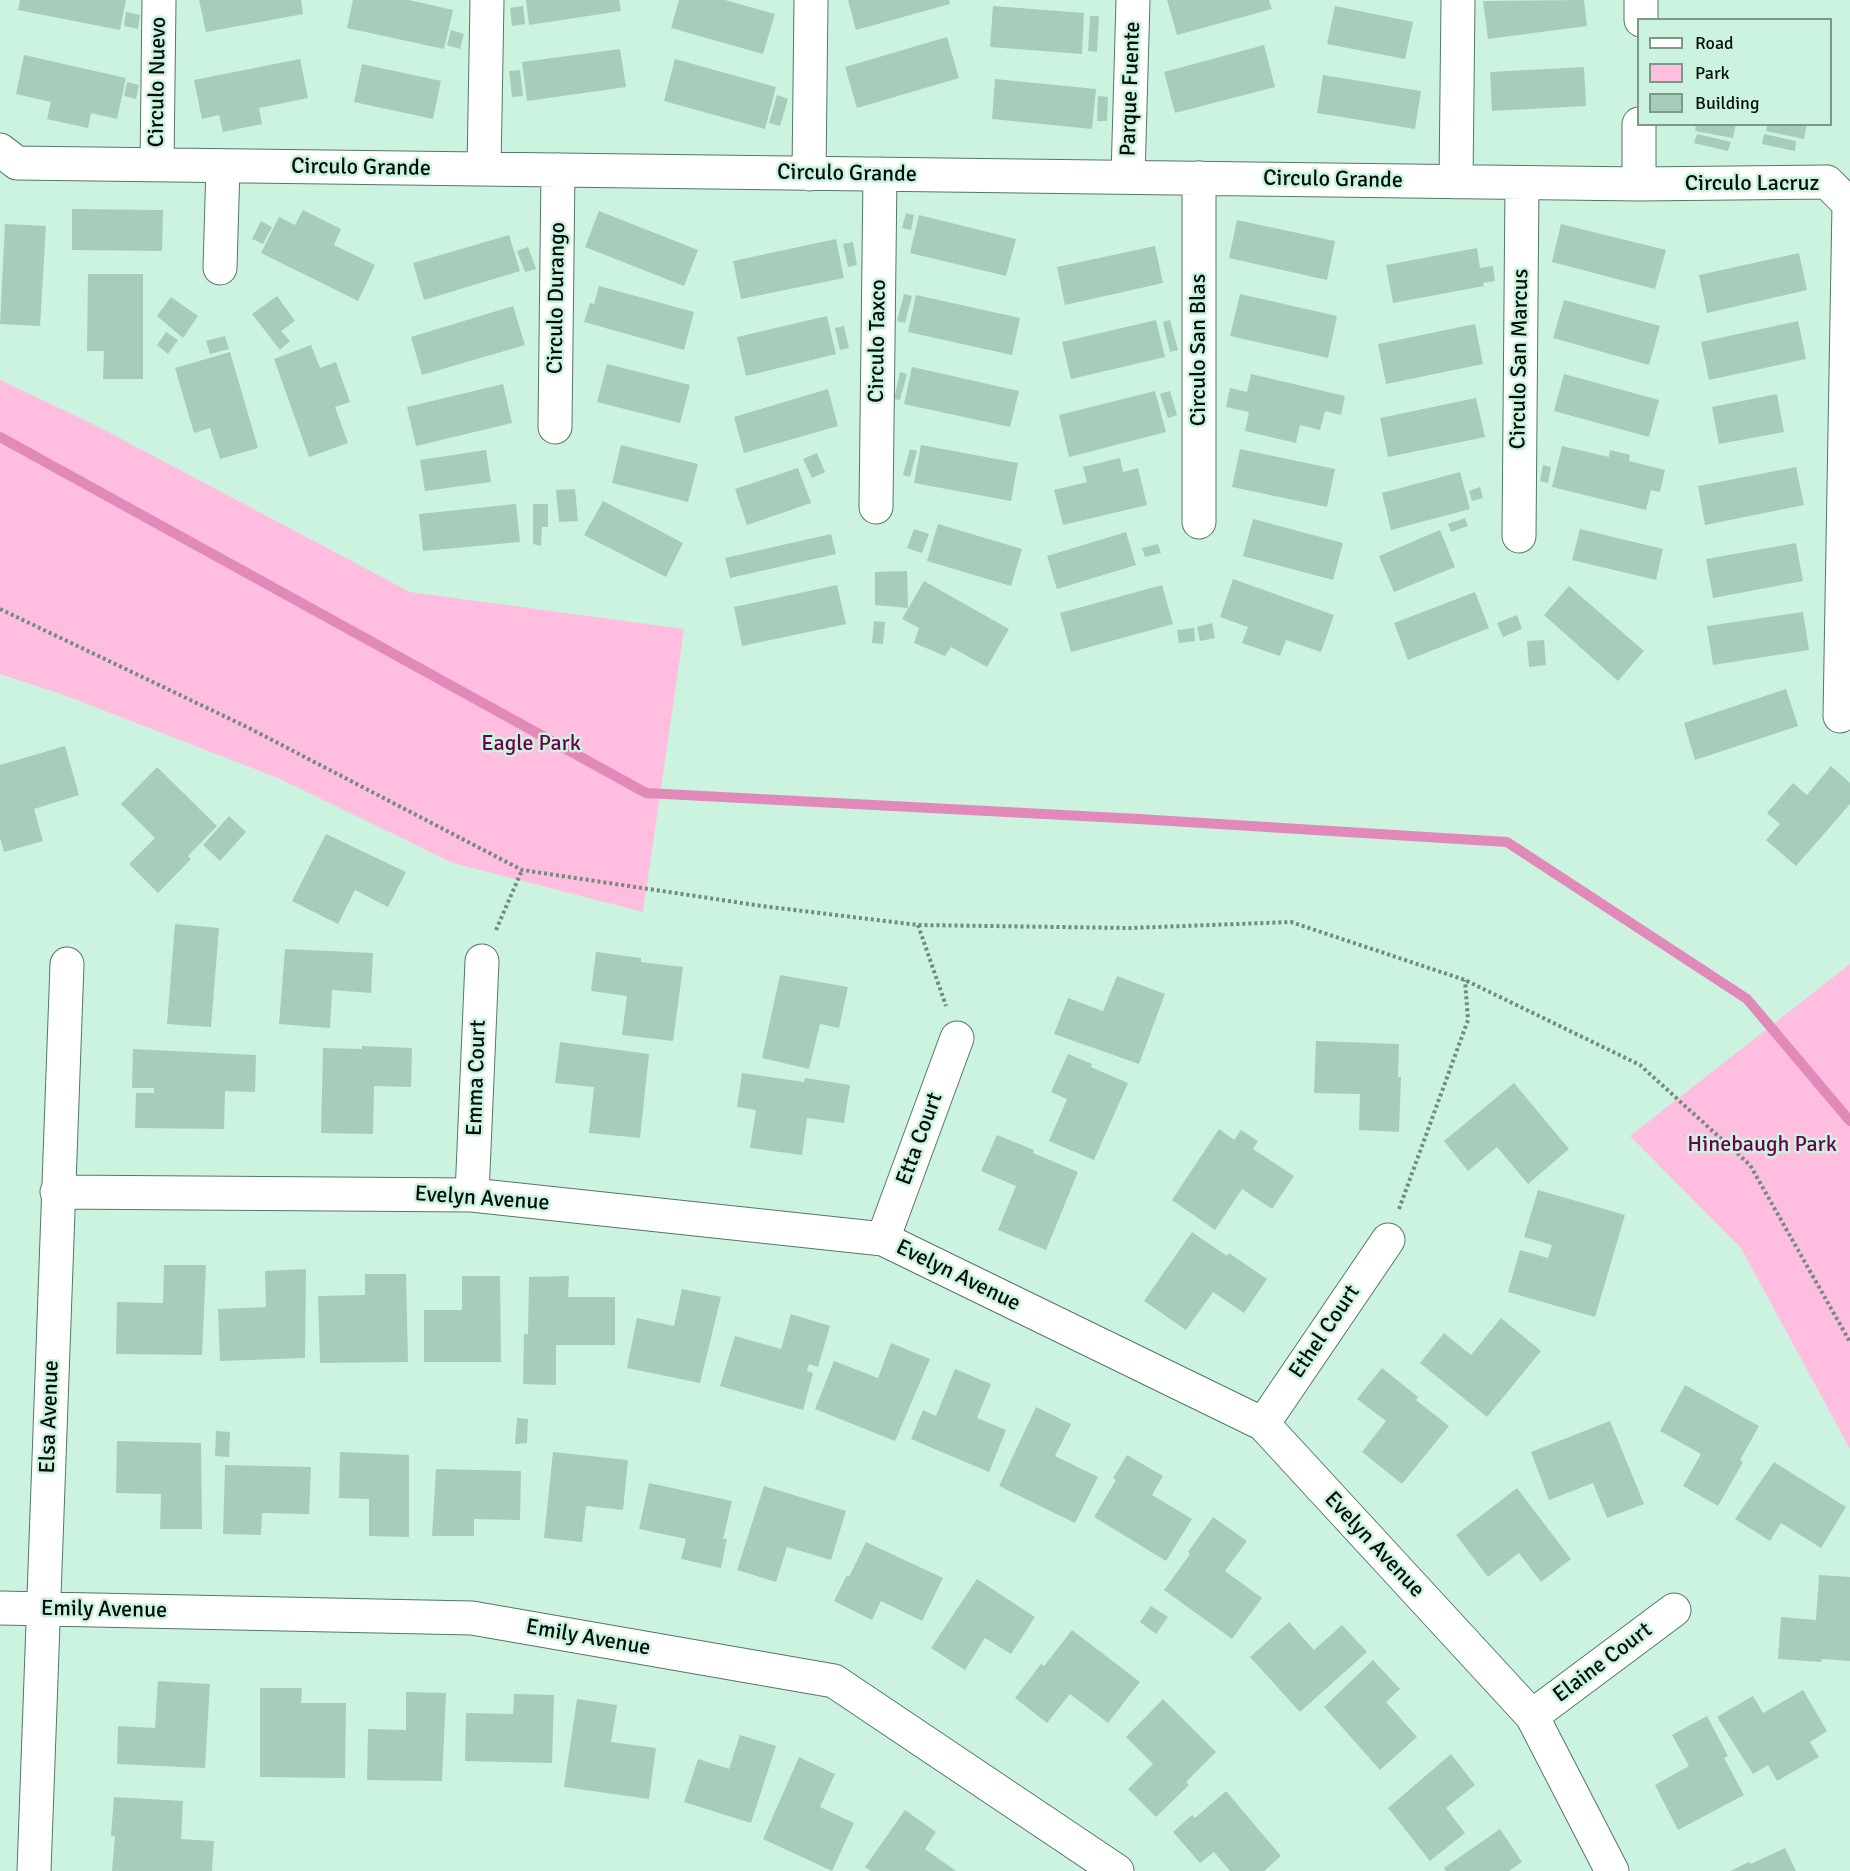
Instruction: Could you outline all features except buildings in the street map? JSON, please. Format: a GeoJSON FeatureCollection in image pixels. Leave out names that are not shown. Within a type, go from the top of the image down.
{"type":"FeatureCollection","features":[{"type":"Feature","properties":{"kind":"street","name":"Circulo Nuevo"},"geometry":{"type":"LineString","coordinates":[[158,165],[159,0]]}},
{"type":"Feature","properties":{"kind":"street"},"geometry":{"type":"LineString","coordinates":[[484,169],[487,0]]}},
{"type":"Feature","properties":{"kind":"street"},"geometry":{"type":"LineString","coordinates":[[809,174],[811,0]]}},
{"type":"Feature","properties":{"kind":"street","name":"Parque Fuente"},"geometry":{"type":"LineString","coordinates":[[1128,177],[1133,0]]}},
{"type":"Feature","properties":{"kind":"street"},"geometry":{"type":"LineString","coordinates":[[1456,182],[1458,0]]}},
{"type":"Feature","properties":{"kind":"street"},"geometry":{"type":"LineString","coordinates":[[1641,0],[1641,18]]}},
{"type":"Feature","properties":{"kind":"street"},"geometry":{"type":"LineString","coordinates":[[1638,184],[1639,126]]}},
{"type":"Feature","properties":{"kind":"street","name":"Circulo Grande"},"geometry":{"type":"LineString","coordinates":[[0,150],[17,163],[1638,184]]}},
{"type":"Feature","properties":{"kind":"street"},"geometry":{"type":"LineString","coordinates":[[220,268],[223,166]]}},
{"type":"Feature","properties":{"kind":"street","name":"Circulo Durango"},"geometry":{"type":"LineString","coordinates":[[555,427],[558,170]]}},
{"type":"Feature","properties":{"kind":"street","name":"Circulo Taxco"},"geometry":{"type":"LineString","coordinates":[[876,507],[880,174]]}},
{"type":"Feature","properties":{"kind":"street","name":"Circulo San Blas"},"geometry":{"type":"LineString","coordinates":[[1199,178],[1199,522]]}},
{"type":"Feature","properties":{"kind":"street","name":"Circulo Lacruz"},"geometry":{"type":"LineString","coordinates":[[1638,184],[1827,182],[1849,204],[1840,716]]}},
{"type":"Feature","properties":{"kind":"street","name":"Circulo San Marcus"},"geometry":{"type":"LineString","coordinates":[[1519,536],[1522,183]]}},
{"type":"Feature","properties":{"kind":"street","name":"Emma Court"},"geometry":{"type":"LineString","coordinates":[[472,1195],[482,961]]}},
{"type":"Feature","properties":{"kind":"street","name":"Elsa Avenue"},"geometry":{"type":"LineString","coordinates":[[34,1871],[67,964]]}},
{"type":"Feature","properties":{"kind":"street","name":"Etta Court"},"geometry":{"type":"LineString","coordinates":[[883,1239],[957,1038]]}},
{"type":"Feature","properties":{"kind":"street","name":"Evelyn Avenue"},"geometry":{"type":"LineString","coordinates":[[57,1192],[472,1195],[883,1239],[1263,1424],[1532,1716],[1612,1871]]}},
{"type":"Feature","properties":{"kind":"street","name":"Ethel Court"},"geometry":{"type":"LineString","coordinates":[[1263,1424],[1388,1240]]}},
{"type":"Feature","properties":{"kind":"street","name":"Emily Avenue"},"geometry":{"type":"LineString","coordinates":[[0,1608],[472,1618],[834,1681],[1118,1871]]}},
{"type":"Feature","properties":{"kind":"street","name":"Elaine Court"},"geometry":{"type":"LineString","coordinates":[[1532,1716],[1674,1610]]}},
{"type":"Feature","properties":{"kind":"path"},"geometry":{"type":"LineString","coordinates":[[0,609],[249,728],[522,870],[762,906],[918,925],[1129,928],[1291,922],[1465,980],[1640,1065],[1750,1165],[1850,1342]]}},
{"type":"Feature","properties":{"kind":"path"},"geometry":{"type":"LineString","coordinates":[[482,961],[522,870]]}},
{"type":"Feature","properties":{"kind":"path"},"geometry":{"type":"LineString","coordinates":[[918,925],[957,1038]]}},
{"type":"Feature","properties":{"kind":"path"},"geometry":{"type":"LineString","coordinates":[[1388,1240],[1468,1020],[1465,980]]}},
{"type":"Feature","properties":{"kind":"green space","name":"Eagle Park"},"geometry":{"type":"Polygon","coordinates":[[[0,380],[93,424],[410,592],[684,629],[643,912],[453,863],[278,778],[64,695],[0,674],[0,380]]]}},
{"type":"Feature","properties":{"kind":"green space","name":"Hinebaugh Park"},"geometry":{"type":"Polygon","coordinates":[[[1850,964],[1850,1449],[1741,1248],[1630,1136],[1850,964]]]}},
{"type":"Feature","properties":{"kind":"waterway"},"geometry":{"type":"LineString","coordinates":[[0,437],[646,793],[1139,819],[1507,842],[1747,999],[1850,1121]]}}]}
